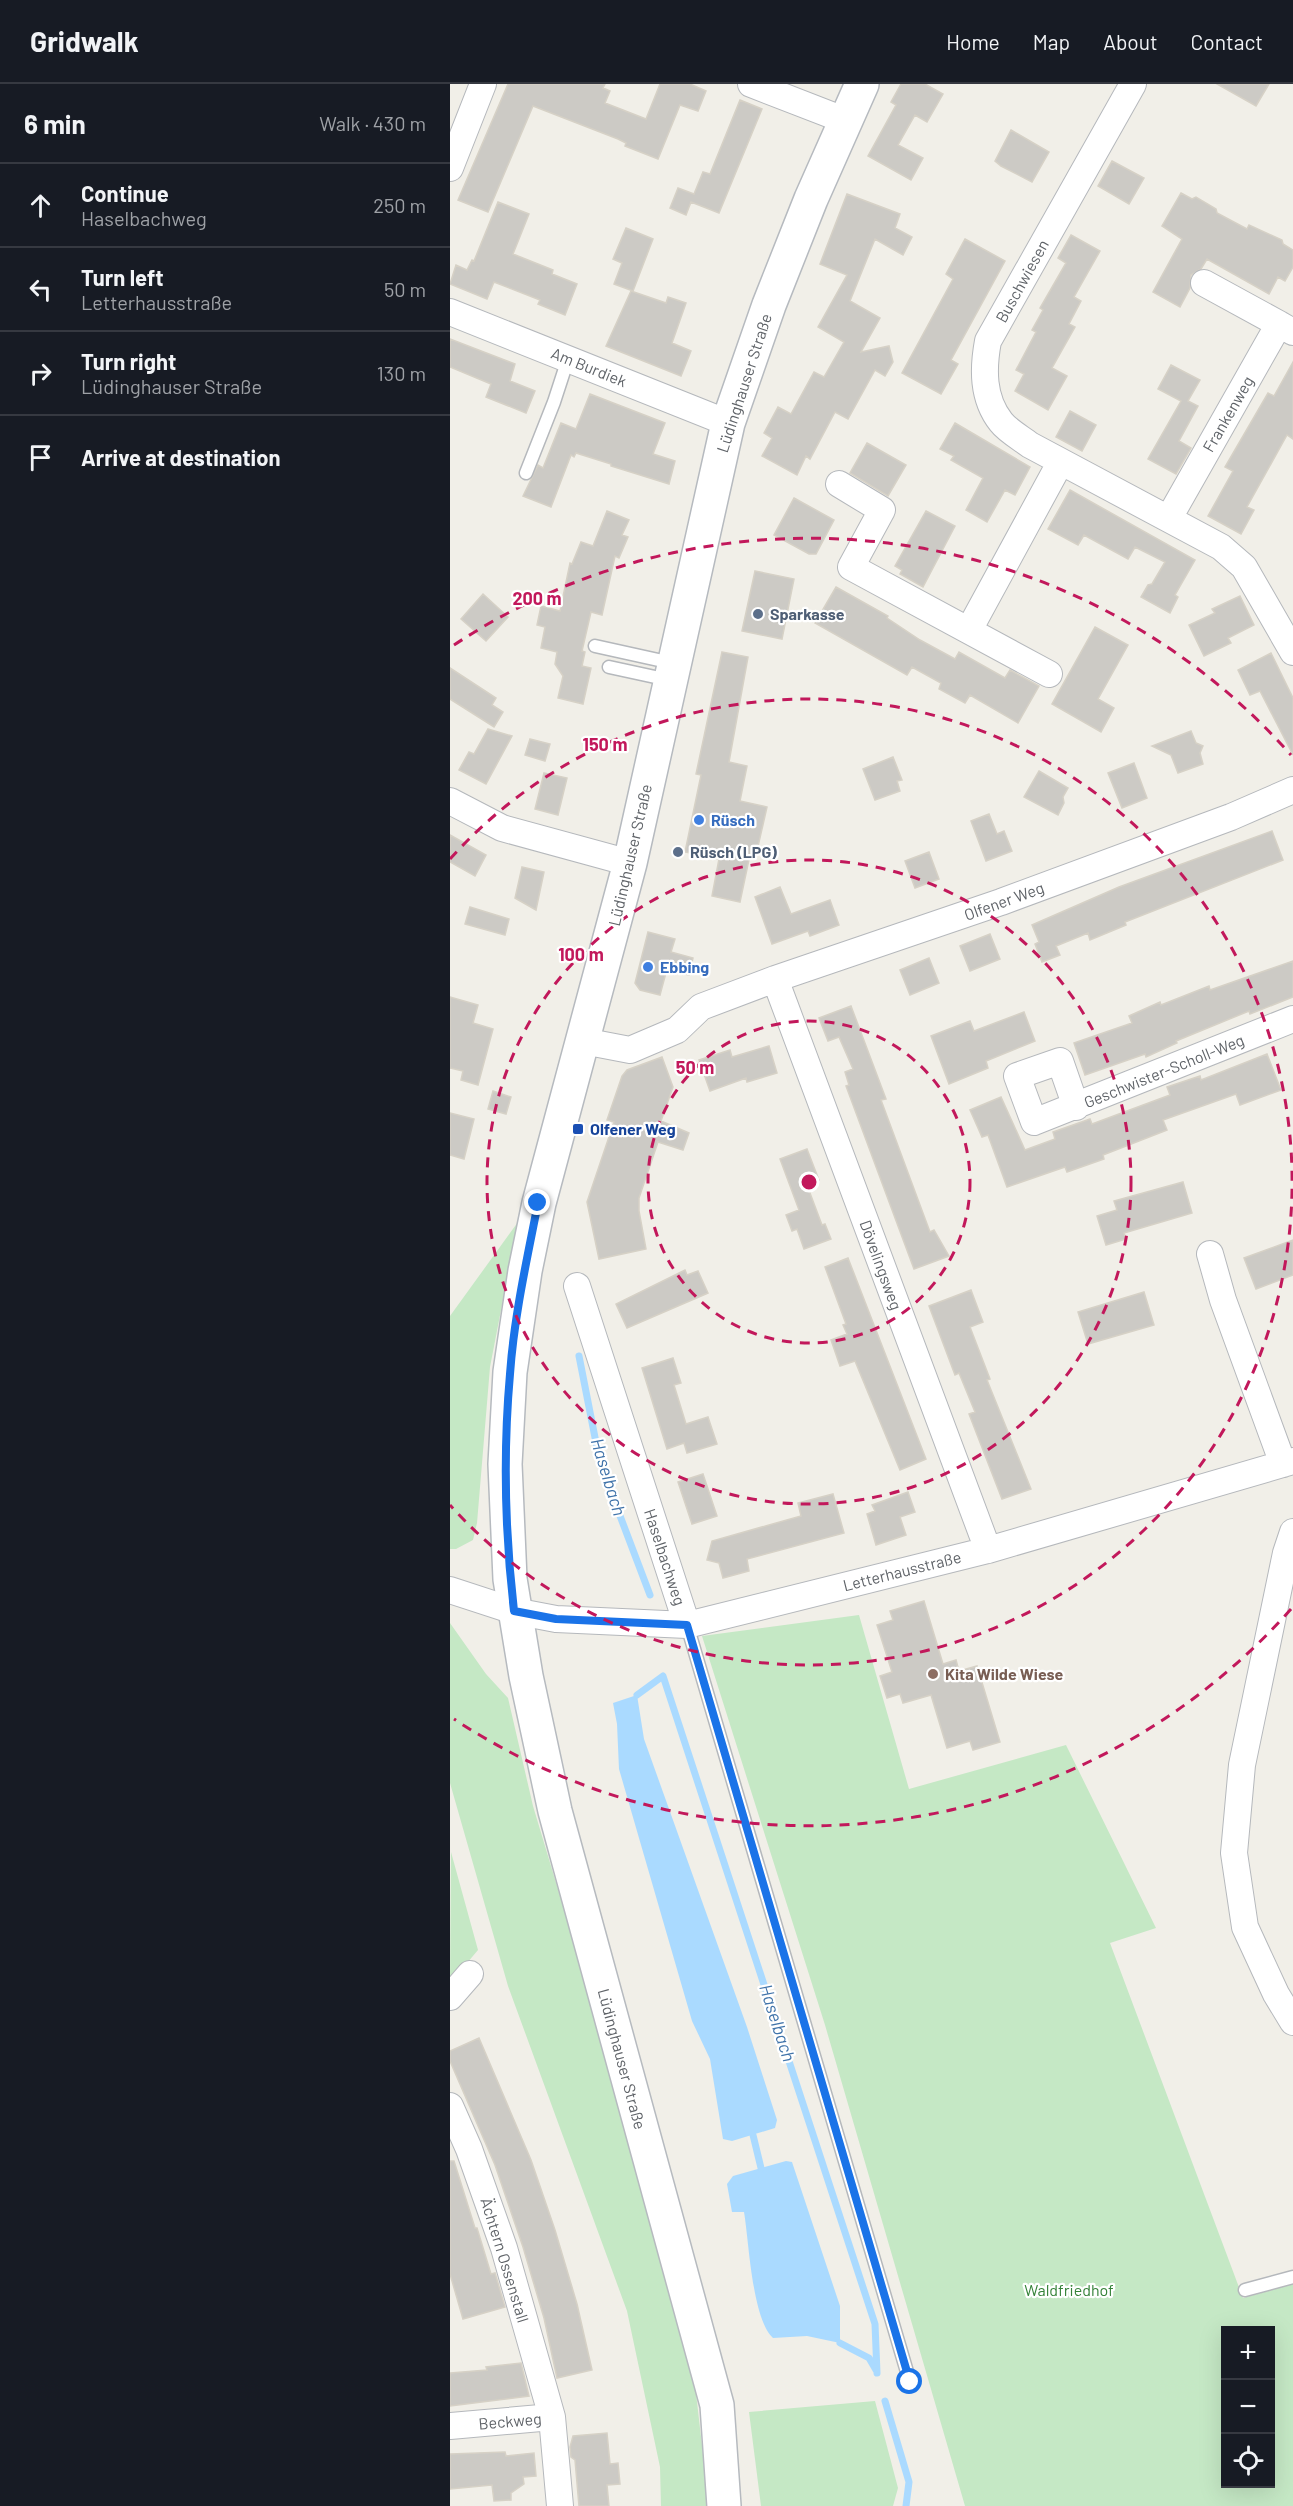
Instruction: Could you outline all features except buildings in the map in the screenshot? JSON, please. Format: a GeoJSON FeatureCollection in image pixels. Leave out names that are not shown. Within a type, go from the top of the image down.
{"type":"FeatureCollection","features":[{"type":"Feature","properties":{"kind":"street"},"geometry":{"type":"LineString","coordinates":[[450,168],[483,84]]}},
{"type":"Feature","properties":{"kind":"street"},"geometry":{"type":"LineString","coordinates":[[752,84],[844,120]]}},
{"type":"Feature","properties":{"kind":"street","name":"Lüdinghauser Straße"},"geometry":{"type":"LineString","coordinates":[[724,2506],[717,2405],[555,1811],[514,1611],[510,1579],[505,1464],[510,1372],[538,1203],[630,863],[728,423],[769,305],[844,120],[861,84]]}},
{"type":"Feature","properties":{"kind":"street","name":"Buschwiesen"},"geometry":{"type":"LineString","coordinates":[[1133,84],[988,341],[983,366],[993,409],[1002,424],[1030,445],[1221,547],[1244,567],[1293,652]]}},
{"type":"Feature","properties":{"kind":"street"},"geometry":{"type":"LineString","coordinates":[[1204,283],[1286,328]]}},
{"type":"Feature","properties":{"kind":"street","name":"Am Burdiek"},"geometry":{"type":"LineString","coordinates":[[450,312],[728,423]]}},
{"type":"Feature","properties":{"kind":"street","name":"Frankenweg"},"geometry":{"type":"LineString","coordinates":[[1169,518],[1286,328]]}},
{"type":"Feature","properties":{"kind":"street"},"geometry":{"type":"LineString","coordinates":[[969,630],[1060,463]]}},
{"type":"Feature","properties":{"kind":"street"},"geometry":{"type":"LineString","coordinates":[[839,484],[882,510],[851,567],[1049,674]]}},
{"type":"Feature","properties":{"kind":"street","name":"Olfener Weg"},"geometry":{"type":"LineString","coordinates":[[583,1041],[630,1050],[677,1030],[701,1007],[775,979],[1001,902],[1231,817],[1293,790]]}},
{"type":"Feature","properties":{"kind":"street"},"geometry":{"type":"LineString","coordinates":[[450,801],[502,828],[630,863]]}},
{"type":"Feature","properties":{"kind":"street","name":"Dövelingsweg"},"geometry":{"type":"LineString","coordinates":[[775,979],[988,1550]]}},
{"type":"Feature","properties":{"kind":"street","name":"Geschwister-Scholl-Weg"},"geometry":{"type":"LineString","coordinates":[[1076,1107],[1060,1061],[1017,1076],[1034,1122],[1076,1107],[1293,1019]]}},
{"type":"Feature","properties":{"kind":"street","name":"Letterhausstraße"},"geometry":{"type":"LineString","coordinates":[[514,1611],[556,1619],[687,1625],[988,1550],[1288,1463],[1223,1300],[1210,1254]]}},
{"type":"Feature","properties":{"kind":"street","name":"Haselbachweg"},"geometry":{"type":"LineString","coordinates":[[577,1286],[687,1625]]}},
{"type":"Feature","properties":{"kind":"street"},"geometry":{"type":"LineString","coordinates":[[1293,1532],[1286,1553],[1242,1765],[1234,1853],[1245,1927],[1276,1994],[1293,2022]]}},
{"type":"Feature","properties":{"kind":"street"},"geometry":{"type":"LineString","coordinates":[[450,1590],[514,1611]]}},
{"type":"Feature","properties":{"kind":"street"},"geometry":{"type":"LineString","coordinates":[[450,1997],[470,1974]]}},
{"type":"Feature","properties":{"kind":"street","name":"Ächtern Ossenstall"},"geometry":{"type":"LineString","coordinates":[[450,2106],[469,2149],[504,2247],[552,2417]]}},
{"type":"Feature","properties":{"kind":"street","name":"Beckweg"},"geometry":{"type":"LineString","coordinates":[[450,2426],[552,2417],[560,2506]]}},
{"type":"Feature","properties":{"kind":"lane"},"geometry":{"type":"LineString","coordinates":[[526,473],[568,359]]}},
{"type":"Feature","properties":{"kind":"lane"},"geometry":{"type":"LineString","coordinates":[[595,646],[672,672]]}},
{"type":"Feature","properties":{"kind":"lane"},"geometry":{"type":"LineString","coordinates":[[609,667],[672,672]]}},
{"type":"Feature","properties":{"kind":"lane","name":"Haselbachweg"},"geometry":{"type":"LineString","coordinates":[[687,1625],[910,2382]]}},
{"type":"Feature","properties":{"kind":"lane"},"geometry":{"type":"LineString","coordinates":[[1245,2290],[1293,2277]]}},
{"type":"Feature","properties":{"kind":"green space"},"geometry":{"type":"Polygon","coordinates":[[[518,1222],[490,1367],[477,1523],[473,1540],[456,1549],[450,1549],[450,1316],[518,1222]]]}},
{"type":"Feature","properties":{"kind":"green space","name":"Waldfriedhof"},"geometry":{"type":"Polygon","coordinates":[[[859,1615],[909,1789],[1066,1745],[1156,1928],[1110,1943],[1243,2298],[1293,2284],[1293,2506],[965,2506],[825,2025],[702,1636],[859,1615]]]}},
{"type":"Feature","properties":{"kind":"green space"},"geometry":{"type":"Polygon","coordinates":[[[450,1623],[486,1674],[508,1698],[533,1806],[677,2286],[694,2376],[709,2506],[661,2506],[660,2467],[627,2311],[508,1986],[450,1783],[450,1623]]]}},
{"type":"Feature","properties":{"kind":"green space"},"geometry":{"type":"Polygon","coordinates":[[[451,1852],[478,1950],[450,1982],[451,1852]]]}},
{"type":"Feature","properties":{"kind":"green space"},"geometry":{"type":"Polygon","coordinates":[[[875,2401],[898,2488],[893,2506],[761,2506],[749,2412],[875,2401]]]}},
{"type":"Feature","properties":{"kind":"water"},"geometry":{"type":"Polygon","coordinates":[[[637,1695],[644,1739],[747,2027],[777,2120],[775,2128],[732,2141],[723,2139],[710,2059],[692,2021],[619,1769],[617,1724],[613,1703],[637,1695]]]}},
{"type":"Feature","properties":{"kind":"water"},"geometry":{"type":"Polygon","coordinates":[[[786,2161],[792,2162],[840,2306],[840,2343],[807,2336],[773,2338],[760,2314],[752,2279],[744,2212],[732,2212],[727,2184],[733,2176],[786,2161]]]}},
{"type":"Feature","properties":{"kind":"waterway","name":"Haselbach"},"geometry":{"type":"LineString","coordinates":[[579,1356],[600,1463],[650,1595]]}},
{"type":"Feature","properties":{"kind":"waterway","name":"Haselbach"},"geometry":{"type":"LineString","coordinates":[[637,1695],[663,1676],[875,2324],[877,2373]]}},
{"type":"Feature","properties":{"kind":"waterway"},"geometry":{"type":"LineString","coordinates":[[753,2135],[761,2168]]}},
{"type":"Feature","properties":{"kind":"waterway"},"geometry":{"type":"LineString","coordinates":[[840,2343],[869,2358],[876,2370]]}},
{"type":"Feature","properties":{"kind":"waterway","name":"Haselbach"},"geometry":{"type":"LineString","coordinates":[[885,2401],[909,2482],[906,2506]]}},
{"type":"Feature","properties":{"kind":"place","name":"Sparkasse"},"geometry":{"type":"Point","coordinates":[758,614]}},
{"type":"Feature","properties":{"kind":"place","name":"Rüsch"},"geometry":{"type":"Point","coordinates":[699,820]}},
{"type":"Feature","properties":{"kind":"place","name":"Rüsch (LPG)"},"geometry":{"type":"Point","coordinates":[678,852]}},
{"type":"Feature","properties":{"kind":"place","name":"Ebbing"},"geometry":{"type":"Point","coordinates":[648,967]}},
{"type":"Feature","properties":{"kind":"place","name":"Olfener Weg"},"geometry":{"type":"Point","coordinates":[578,1129]}},
{"type":"Feature","properties":{"kind":"place","name":"Kita Wilde Wiese"},"geometry":{"type":"Point","coordinates":[933,1674]}},
{"type":"Feature","properties":{"kind":"route"},"geometry":{"type":"LineString","coordinates":[[538,1203],[510,1372],[505,1464],[510,1579],[514,1611],[556,1619],[687,1625],[910,2382]]}}]}
